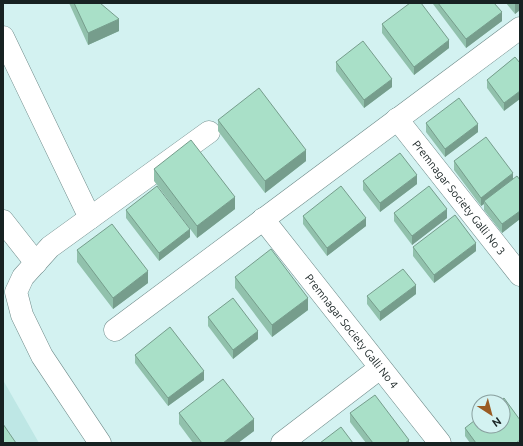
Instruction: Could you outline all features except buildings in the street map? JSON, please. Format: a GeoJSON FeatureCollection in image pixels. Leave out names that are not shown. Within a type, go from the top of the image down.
{"type":"FeatureCollection","features":[{"type":"Feature","properties":{"kind":"street"},"geometry":{"type":"LineString","coordinates":[[115,330],[520,29]]}},
{"type":"Feature","properties":{"kind":"street"},"geometry":{"type":"LineString","coordinates":[[3,37],[90,218]]}},
{"type":"Feature","properties":{"kind":"street","name":"Premnagar Society Galli No 3"},"geometry":{"type":"LineString","coordinates":[[398,119],[520,276]]}},
{"type":"Feature","properties":{"kind":"street"},"geometry":{"type":"LineString","coordinates":[[22,315],[16,292],[23,277],[50,247],[209,132]]}},
{"type":"Feature","properties":{"kind":"street","name":"Premnagar Society Galli No 4"},"geometry":{"type":"LineString","coordinates":[[263,219],[440,443]]}},
{"type":"Feature","properties":{"kind":"street"},"geometry":{"type":"LineString","coordinates":[[3,221],[36,263]]}},
{"type":"Feature","properties":{"kind":"street"},"geometry":{"type":"LineString","coordinates":[[3,289],[22,315],[42,356],[100,443]]}},
{"type":"Feature","properties":{"kind":"street"},"geometry":{"type":"LineString","coordinates":[[282,443],[380,368]]}},
{"type":"Feature","properties":{"kind":"shaded area"},"geometry":{"type":"Polygon","coordinates":[[[3,380],[39,443],[3,443],[3,380]]]}}]}
